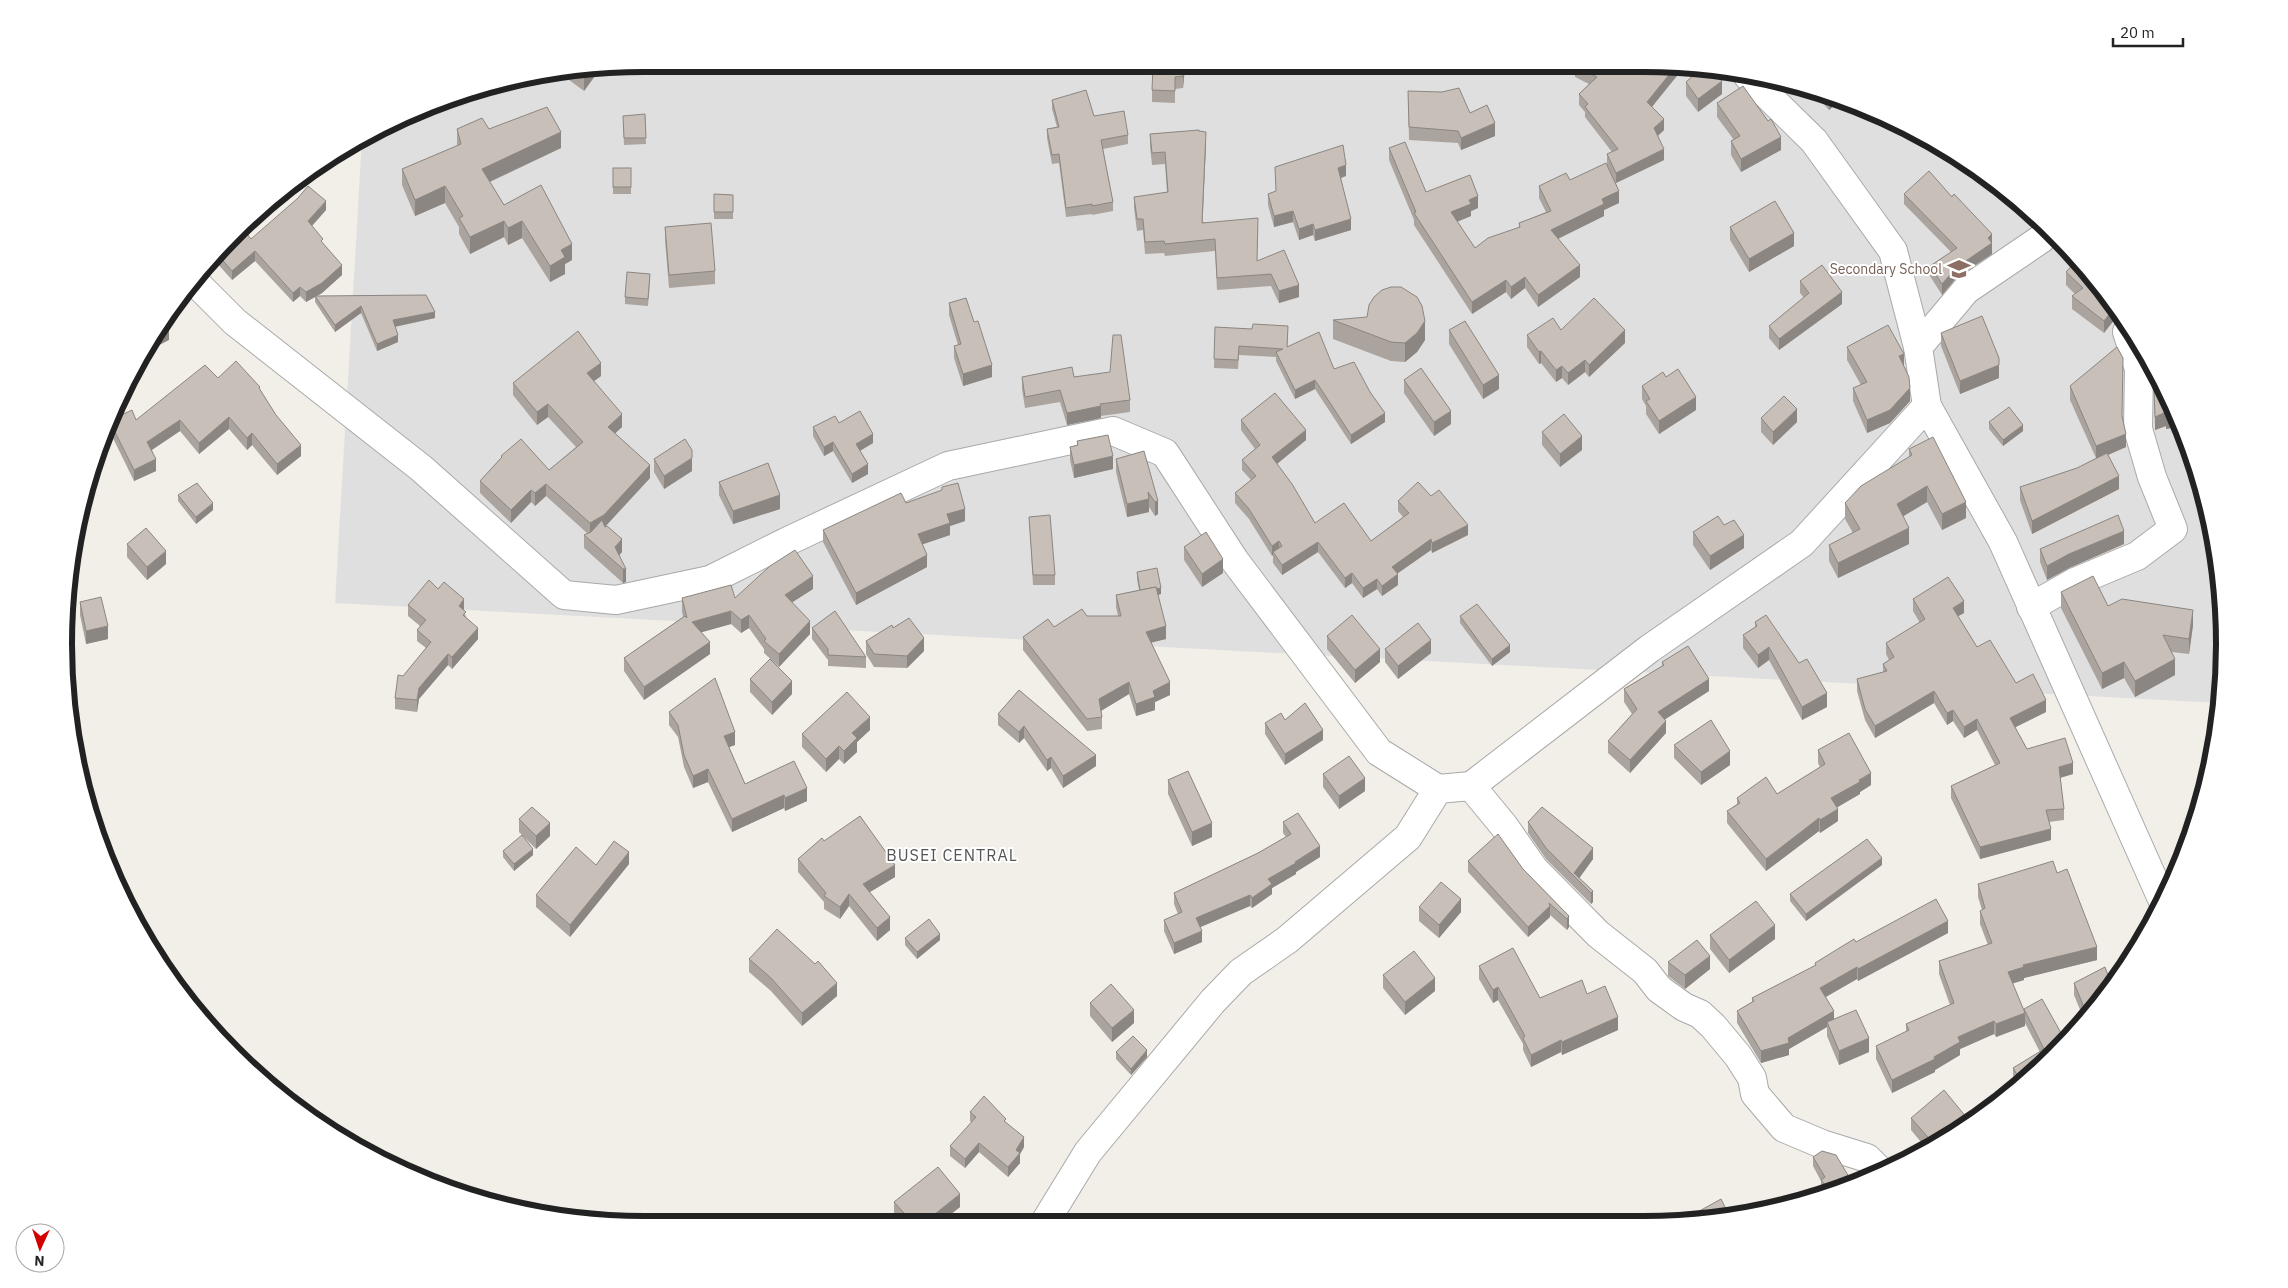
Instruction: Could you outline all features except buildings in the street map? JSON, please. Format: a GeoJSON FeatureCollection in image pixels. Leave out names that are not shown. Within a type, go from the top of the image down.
{"type":"FeatureCollection","features":[{"type":"Feature","properties":{"kind":"street"},"geometry":{"type":"LineString","coordinates":[[1755,83],[1814,141],[1893,251],[1918,347],[1926,406],[2003,542],[2159,892]]}},
{"type":"Feature","properties":{"kind":"street"},"geometry":{"type":"LineString","coordinates":[[1918,347],[1966,290],[2043,235]]}},
{"type":"Feature","properties":{"kind":"street"},"geometry":{"type":"LineString","coordinates":[[199,286],[235,322],[421,468],[564,595],[616,600],[710,580],[948,466],[1113,432],[1165,454],[1234,561],[1379,752],[1438,789],[1471,786],[1649,649],[1802,543],[1926,406]]}},
{"type":"Feature","properties":{"kind":"street"},"geometry":{"type":"LineString","coordinates":[[2031,607],[2075,582],[2138,556],[2173,529],[2152,477],[2138,429],[2139,369],[2132,346]]}},
{"type":"Feature","properties":{"kind":"street"},"geometry":{"type":"LineString","coordinates":[[1471,786],[1504,826],[1534,869],[1598,934],[1645,971],[1659,989],[1700,1014],[1713,1026],[1738,1056],[1752,1078],[1754,1094],[1784,1128],[1822,1144],[1867,1158],[1875,1167]]}},
{"type":"Feature","properties":{"kind":"street"},"geometry":{"type":"LineString","coordinates":[[1049,1216],[1088,1152],[1213,1001],[1241,972],[1288,940],[1408,837],[1438,789]]}},
{"type":"Feature","properties":{"kind":"shaded area"},"geometry":{"type":"Polygon","coordinates":[[[644,72],[1644,72],[1719,77],[1755,83],[1828,103],[1863,116],[1897,131],[1962,169],[2021,214],[2048,240],[2074,267],[2119,326],[2157,391],[2172,425],[2196,496],[2205,533],[2211,569],[2216,644],[2212,703],[335,603],[362,147],[425,116],[496,92],[533,83],[569,77],[644,72]]]}},
{"type":"Feature","properties":{"kind":"place","name":"Secondary School"},"geometry":{"type":"Point","coordinates":[1959,269]}},
{"type":"Feature","properties":{"kind":"district","name":"BUSEI CENTRAL"},"geometry":{"type":"Point","coordinates":[952,855]}}]}
